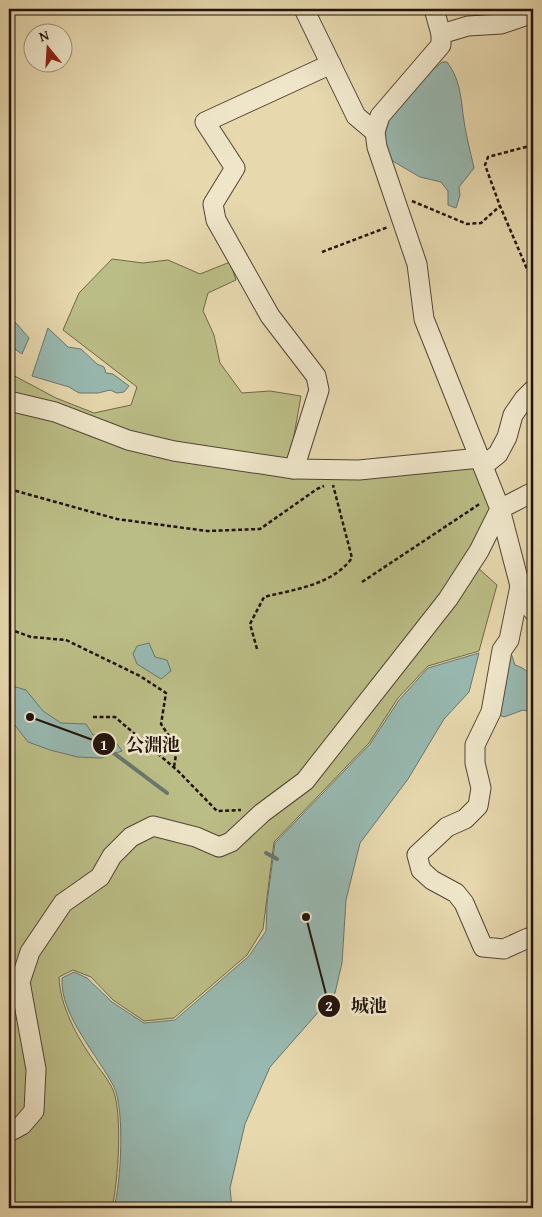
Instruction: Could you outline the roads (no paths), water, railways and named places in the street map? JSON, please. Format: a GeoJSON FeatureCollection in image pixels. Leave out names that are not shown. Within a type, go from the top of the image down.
{"type":"FeatureCollection","features":[{"type":"Feature","properties":{"kind":"street"},"geometry":{"type":"LineString","coordinates":[[434,9],[441,34],[441,45],[380,116],[375,132],[377,147],[417,264],[424,319],[498,502],[520,586],[533,611]]}},
{"type":"Feature","properties":{"kind":"street"},"geometry":{"type":"LineString","coordinates":[[308,10],[356,116],[375,132]]}},
{"type":"Feature","properties":{"kind":"street"},"geometry":{"type":"LineString","coordinates":[[441,34],[468,26],[501,24],[533,13]]}},
{"type":"Feature","properties":{"kind":"street"},"geometry":{"type":"LineString","coordinates":[[294,468],[318,390],[316,376],[270,316],[216,220],[213,204],[236,168],[205,122],[331,64]]}},
{"type":"Feature","properties":{"kind":"street"},"geometry":{"type":"LineString","coordinates":[[9,401],[55,412],[128,440],[174,451],[294,468],[359,470],[482,462],[498,454],[507,437],[514,415],[524,399],[533,390]]}},
{"type":"Feature","properties":{"kind":"street"},"geometry":{"type":"LineString","coordinates":[[498,502],[533,492]]}},
{"type":"Feature","properties":{"kind":"street"},"geometry":{"type":"LineString","coordinates":[[9,1132],[22,1125],[34,1111],[36,1069],[20,982],[30,952],[63,903],[100,877],[112,856],[131,836],[152,826],[196,837],[219,847],[231,842],[262,813],[306,781],[448,599],[479,551],[498,502]]}},
{"type":"Feature","properties":{"kind":"street"},"geometry":{"type":"LineString","coordinates":[[520,586],[509,640],[502,650],[491,712],[475,745],[475,762],[481,788],[478,806],[465,819],[447,827],[417,855],[421,870],[432,880],[456,894],[464,903],[484,947],[504,948],[528,938],[533,938]]}},
{"type":"Feature","properties":{"kind":"water"},"geometry":{"type":"Polygon","coordinates":[[[442,62],[447,62],[457,80],[474,168],[459,187],[460,195],[456,208],[448,205],[448,191],[441,182],[420,177],[391,160],[380,128],[424,78],[442,62]]]}},
{"type":"Feature","properties":{"kind":"water"},"geometry":{"type":"Polygon","coordinates":[[[9,315],[29,338],[22,354],[9,345],[9,315]]]}},
{"type":"Feature","properties":{"kind":"water"},"geometry":{"type":"Polygon","coordinates":[[[48,328],[68,347],[81,349],[97,364],[104,367],[106,373],[113,374],[129,386],[124,392],[117,393],[110,390],[98,393],[79,393],[69,387],[32,376],[48,328]]]}},
{"type":"Feature","properties":{"kind":"water"},"geometry":{"type":"Polygon","coordinates":[[[149,643],[155,657],[167,660],[171,671],[161,679],[137,664],[133,654],[137,646],[149,643]]]}},
{"type":"Feature","properties":{"kind":"water"},"geometry":{"type":"Polygon","coordinates":[[[479,653],[469,692],[444,719],[408,779],[360,843],[346,900],[342,963],[335,993],[270,1067],[245,1124],[230,1188],[232,1208],[114,1208],[121,1147],[120,1112],[117,1098],[114,1087],[73,1021],[63,992],[62,978],[74,972],[87,978],[112,1002],[144,1023],[175,1020],[249,956],[266,931],[267,903],[275,843],[370,744],[399,700],[428,668],[479,653]]]}},
{"type":"Feature","properties":{"kind":"water"},"geometry":{"type":"Polygon","coordinates":[[[511,653],[515,665],[523,668],[532,678],[534,690],[533,712],[523,710],[504,717],[495,713],[511,653]]]}},
{"type":"Feature","properties":{"kind":"water"},"geometry":{"type":"Polygon","coordinates":[[[9,685],[26,690],[43,711],[61,723],[86,724],[93,735],[111,735],[122,751],[101,758],[78,757],[28,742],[14,724],[9,722],[9,685]]]}},
{"type":"Feature","properties":{"kind":"waterway"},"geometry":{"type":"LineString","coordinates":[[111,751],[167,793]]}},
{"type":"Feature","properties":{"kind":"waterway"},"geometry":{"type":"LineString","coordinates":[[266,853],[277,859]]}},
{"type":"Feature","properties":{"kind":"place","name":"公淵池"},"geometry":{"type":"Point","coordinates":[30,717]}},
{"type":"Feature","properties":{"kind":"place","name":"城池"},"geometry":{"type":"Point","coordinates":[306,917]}}]}
